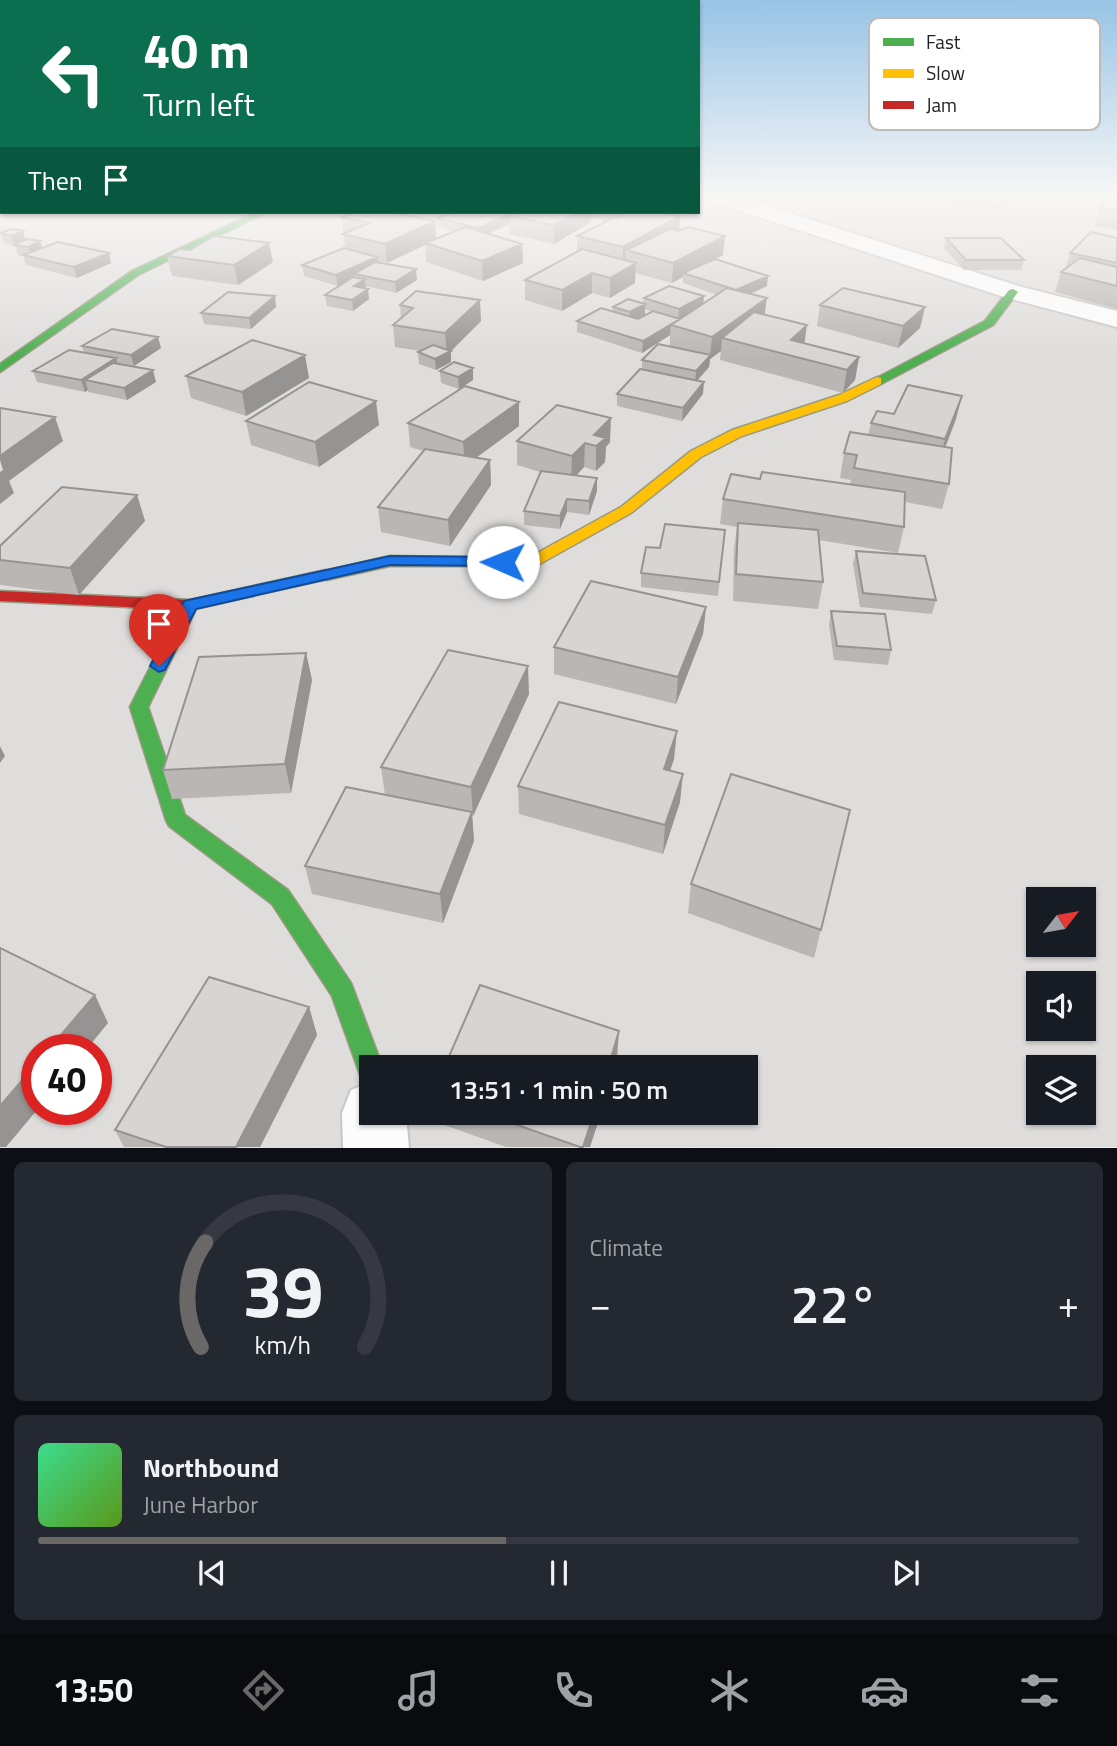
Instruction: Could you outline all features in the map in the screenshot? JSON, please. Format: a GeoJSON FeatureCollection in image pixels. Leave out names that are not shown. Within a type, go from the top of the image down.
{"type":"FeatureCollection","features":[{"type":"Feature","properties":{"kind":"street"},"geometry":{"type":"LineString","coordinates":[[0,369],[135,273],[182,251]]}},
{"type":"Feature","properties":{"kind":"street"},"geometry":{"type":"LineString","coordinates":[[884,251],[1013,292],[1117,320]]}},
{"type":"Feature","properties":{"kind":"street"},"geometry":{"type":"LineString","coordinates":[[0,596],[190,605],[390,561],[531,563],[626,510],[706,449],[737,433],[843,398],[989,323],[1013,292]]}},
{"type":"Feature","properties":{"kind":"street"},"geometry":{"type":"LineString","coordinates":[[190,605],[139,707],[176,820],[280,897],[342,991],[365,1055]]}},
{"type":"Feature","properties":{"kind":"street"},"geometry":{"type":"LineString","coordinates":[[375,1125],[376,1147]]}},
{"type":"Feature","properties":{"kind":"shaded area"},"geometry":{"type":"Polygon","coordinates":[[[0,251],[1117,251],[1117,1147],[0,1148],[0,251]]]}},
{"type":"Feature","properties":{"kind":"building"},"geometry":{"type":"Polygon","coordinates":[[[35,251],[109,253],[74,267],[23,255],[35,251]]]}},
{"type":"Feature","properties":{"kind":"building"},"geometry":{"type":"Polygon","coordinates":[[[177,251],[257,251],[234,265],[167,256],[177,251]]]}},
{"type":"Feature","properties":{"kind":"building"},"geometry":{"type":"Polygon","coordinates":[[[338,251],[353,251],[377,257],[336,275],[302,265],[338,251]]]}},
{"type":"Feature","properties":{"kind":"building"},"geometry":{"type":"Polygon","coordinates":[[[449,251],[507,251],[482,261],[449,251]]]}},
{"type":"Feature","properties":{"kind":"building"},"geometry":{"type":"Polygon","coordinates":[[[579,251],[636,263],[610,278],[592,273],[562,290],[525,280],[579,251]]]}},
{"type":"Feature","properties":{"kind":"building"},"geometry":{"type":"Polygon","coordinates":[[[628,251],[697,251],[673,263],[628,251]]]}},
{"type":"Feature","properties":{"kind":"building"},"geometry":{"type":"Polygon","coordinates":[[[957,251],[1014,251],[1024,260],[966,260],[957,251]]]}},
{"type":"Feature","properties":{"kind":"building"},"geometry":{"type":"Polygon","coordinates":[[[1072,251],[1117,251],[1117,263],[1070,253],[1072,251]]]}},
{"type":"Feature","properties":{"kind":"building"},"geometry":{"type":"Polygon","coordinates":[[[1080,258],[1117,267],[1117,286],[1061,272],[1080,258]]]}},
{"type":"Feature","properties":{"kind":"building"},"geometry":{"type":"Polygon","coordinates":[[[715,259],[768,276],[736,290],[683,273],[715,259]]]}},
{"type":"Feature","properties":{"kind":"building"},"geometry":{"type":"Polygon","coordinates":[[[375,262],[416,269],[395,282],[354,274],[375,262]]]}},
{"type":"Feature","properties":{"kind":"building"},"geometry":{"type":"Polygon","coordinates":[[[353,277],[365,279],[354,286],[368,289],[352,300],[325,295],[353,277]]]}},
{"type":"Feature","properties":{"kind":"building"},"geometry":{"type":"Polygon","coordinates":[[[669,286],[704,296],[679,309],[644,298],[669,286]]]}},
{"type":"Feature","properties":{"kind":"building"},"geometry":{"type":"Polygon","coordinates":[[[727,288],[767,298],[712,337],[671,325],[727,288]]]}},
{"type":"Feature","properties":{"kind":"building"},"geometry":{"type":"Polygon","coordinates":[[[843,288],[925,307],[903,326],[820,305],[843,288]]]}},
{"type":"Feature","properties":{"kind":"building"},"geometry":{"type":"Polygon","coordinates":[[[416,291],[480,300],[445,333],[393,325],[413,308],[400,305],[416,291]]]}},
{"type":"Feature","properties":{"kind":"building"},"geometry":{"type":"Polygon","coordinates":[[[228,292],[275,296],[249,318],[201,313],[228,292]]]}},
{"type":"Feature","properties":{"kind":"building"},"geometry":{"type":"Polygon","coordinates":[[[628,299],[645,304],[630,312],[613,307],[628,299]]]}},
{"type":"Feature","properties":{"kind":"building"},"geometry":{"type":"Polygon","coordinates":[[[601,308],[638,319],[653,311],[680,319],[643,341],[577,321],[601,308]]]}},
{"type":"Feature","properties":{"kind":"building"},"geometry":{"type":"Polygon","coordinates":[[[754,312],[807,325],[791,340],[859,357],[847,370],[722,338],[754,312]]]}},
{"type":"Feature","properties":{"kind":"building"},"geometry":{"type":"Polygon","coordinates":[[[112,329],[158,337],[131,355],[82,346],[112,329]]]}},
{"type":"Feature","properties":{"kind":"building"},"geometry":{"type":"Polygon","coordinates":[[[252,340],[305,355],[242,392],[186,376],[252,340]]]}},
{"type":"Feature","properties":{"kind":"building"},"geometry":{"type":"Polygon","coordinates":[[[658,344],[711,355],[696,371],[642,360],[658,344]]]}},
{"type":"Feature","properties":{"kind":"building"},"geometry":{"type":"Polygon","coordinates":[[[433,345],[451,351],[435,359],[418,352],[433,345]]]}},
{"type":"Feature","properties":{"kind":"building"},"geometry":{"type":"Polygon","coordinates":[[[69,350],[116,358],[81,380],[33,371],[69,350]]]}},
{"type":"Feature","properties":{"kind":"building"},"geometry":{"type":"Polygon","coordinates":[[[454,362],[473,368],[458,377],[440,371],[454,362]]]}},
{"type":"Feature","properties":{"kind":"building"},"geometry":{"type":"Polygon","coordinates":[[[113,363],[153,370],[124,388],[85,380],[113,363]]]}},
{"type":"Feature","properties":{"kind":"building"},"geometry":{"type":"Polygon","coordinates":[[[640,369],[704,382],[683,408],[617,394],[640,369]]]}},
{"type":"Feature","properties":{"kind":"building"},"geometry":{"type":"Polygon","coordinates":[[[309,382],[376,401],[315,442],[246,421],[309,382]]]}},
{"type":"Feature","properties":{"kind":"building"},"geometry":{"type":"Polygon","coordinates":[[[908,385],[962,396],[945,439],[871,423],[877,411],[894,414],[908,385]]]}},
{"type":"Feature","properties":{"kind":"building"},"geometry":{"type":"Polygon","coordinates":[[[465,386],[519,402],[463,442],[408,423],[465,386]]]}},
{"type":"Feature","properties":{"kind":"building"},"geometry":{"type":"Polygon","coordinates":[[[557,405],[611,418],[594,435],[606,438],[596,446],[585,443],[572,456],[517,441],[557,405]]]}},
{"type":"Feature","properties":{"kind":"building"},"geometry":{"type":"Polygon","coordinates":[[[0,408],[55,417],[0,456],[0,408]]]}},
{"type":"Feature","properties":{"kind":"building"},"geometry":{"type":"Polygon","coordinates":[[[850,432],[952,448],[949,484],[854,468],[857,455],[844,453],[850,432]]]}},
{"type":"Feature","properties":{"kind":"building"},"geometry":{"type":"Polygon","coordinates":[[[425,449],[490,460],[448,520],[378,507],[425,449]]]}},
{"type":"Feature","properties":{"kind":"building"},"geometry":{"type":"Polygon","coordinates":[[[541,471],[597,478],[589,501],[567,499],[560,516],[524,511],[541,471]]]}},
{"type":"Feature","properties":{"kind":"building"},"geometry":{"type":"Polygon","coordinates":[[[762,472],[905,492],[904,527],[723,499],[731,474],[760,479],[762,472]]]}},
{"type":"Feature","properties":{"kind":"building"},"geometry":{"type":"Polygon","coordinates":[[[62,487],[137,495],[70,568],[0,560],[0,546],[62,487]]]}},
{"type":"Feature","properties":{"kind":"building"},"geometry":{"type":"Polygon","coordinates":[[[738,523],[818,530],[823,582],[736,574],[738,523]]]}},
{"type":"Feature","properties":{"kind":"building"},"geometry":{"type":"Polygon","coordinates":[[[665,524],[725,530],[719,582],[641,573],[646,547],[660,548],[665,524]]]}},
{"type":"Feature","properties":{"kind":"building"},"geometry":{"type":"Polygon","coordinates":[[[856,551],[925,556],[936,600],[863,593],[856,551]]]}},
{"type":"Feature","properties":{"kind":"building"},"geometry":{"type":"Polygon","coordinates":[[[591,581],[706,607],[678,677],[554,647],[591,581]]]}},
{"type":"Feature","properties":{"kind":"building"},"geometry":{"type":"Polygon","coordinates":[[[831,611],[885,614],[891,650],[837,646],[831,611]]]}},
{"type":"Feature","properties":{"kind":"building"},"geometry":{"type":"Polygon","coordinates":[[[448,650],[528,666],[471,787],[381,767],[448,650]]]}},
{"type":"Feature","properties":{"kind":"building"},"geometry":{"type":"Polygon","coordinates":[[[306,653],[285,764],[163,770],[199,657],[306,653]]]}},
{"type":"Feature","properties":{"kind":"building"},"geometry":{"type":"Polygon","coordinates":[[[559,702],[677,731],[664,769],[683,774],[665,825],[518,786],[559,702]]]}},
{"type":"Feature","properties":{"kind":"building"},"geometry":{"type":"Polygon","coordinates":[[[731,774],[850,810],[821,930],[691,884],[731,774]]]}},
{"type":"Feature","properties":{"kind":"building"},"geometry":{"type":"Polygon","coordinates":[[[346,787],[472,812],[440,894],[305,866],[346,787]]]}},
{"type":"Feature","properties":{"kind":"building"},"geometry":{"type":"Polygon","coordinates":[[[0,948],[95,995],[62,1034],[21,1034],[21,1082],[0,1106],[0,948]]]}},
{"type":"Feature","properties":{"kind":"building"},"geometry":{"type":"Polygon","coordinates":[[[209,977],[309,1007],[236,1147],[166,1147],[115,1130],[209,977]]]}},
{"type":"Feature","properties":{"kind":"building"},"geometry":{"type":"Polygon","coordinates":[[[480,985],[619,1031],[612,1055],[450,1055],[480,985]]]}},
{"type":"Feature","properties":{"kind":"building"},"geometry":{"type":"Polygon","coordinates":[[[517,1125],[590,1125],[583,1147],[517,1125]]]}},
{"type":"Feature","properties":{"kind":"traffic: fast"},"geometry":{"type":"LineString","coordinates":[[0,369],[135,273],[182,251]]}},
{"type":"Feature","properties":{"kind":"traffic: fast"},"geometry":{"type":"LineString","coordinates":[[877,381],[989,323],[1013,292]]}},
{"type":"Feature","properties":{"kind":"traffic: fast"},"geometry":{"type":"LineString","coordinates":[[190,605],[139,707],[176,820],[280,897],[342,991],[365,1055]]}},
{"type":"Feature","properties":{"kind":"traffic: slow"},"geometry":{"type":"LineString","coordinates":[[326,575],[390,561],[531,563],[626,510],[696,454],[737,433],[843,398],[877,381]]}},
{"type":"Feature","properties":{"kind":"traffic: jam"},"geometry":{"type":"LineString","coordinates":[[0,596],[190,605],[326,575]]}},
{"type":"Feature","properties":{"kind":"route"},"geometry":{"type":"LineString","coordinates":[[159,666],[190,605],[390,561],[503,562]]}}]}
